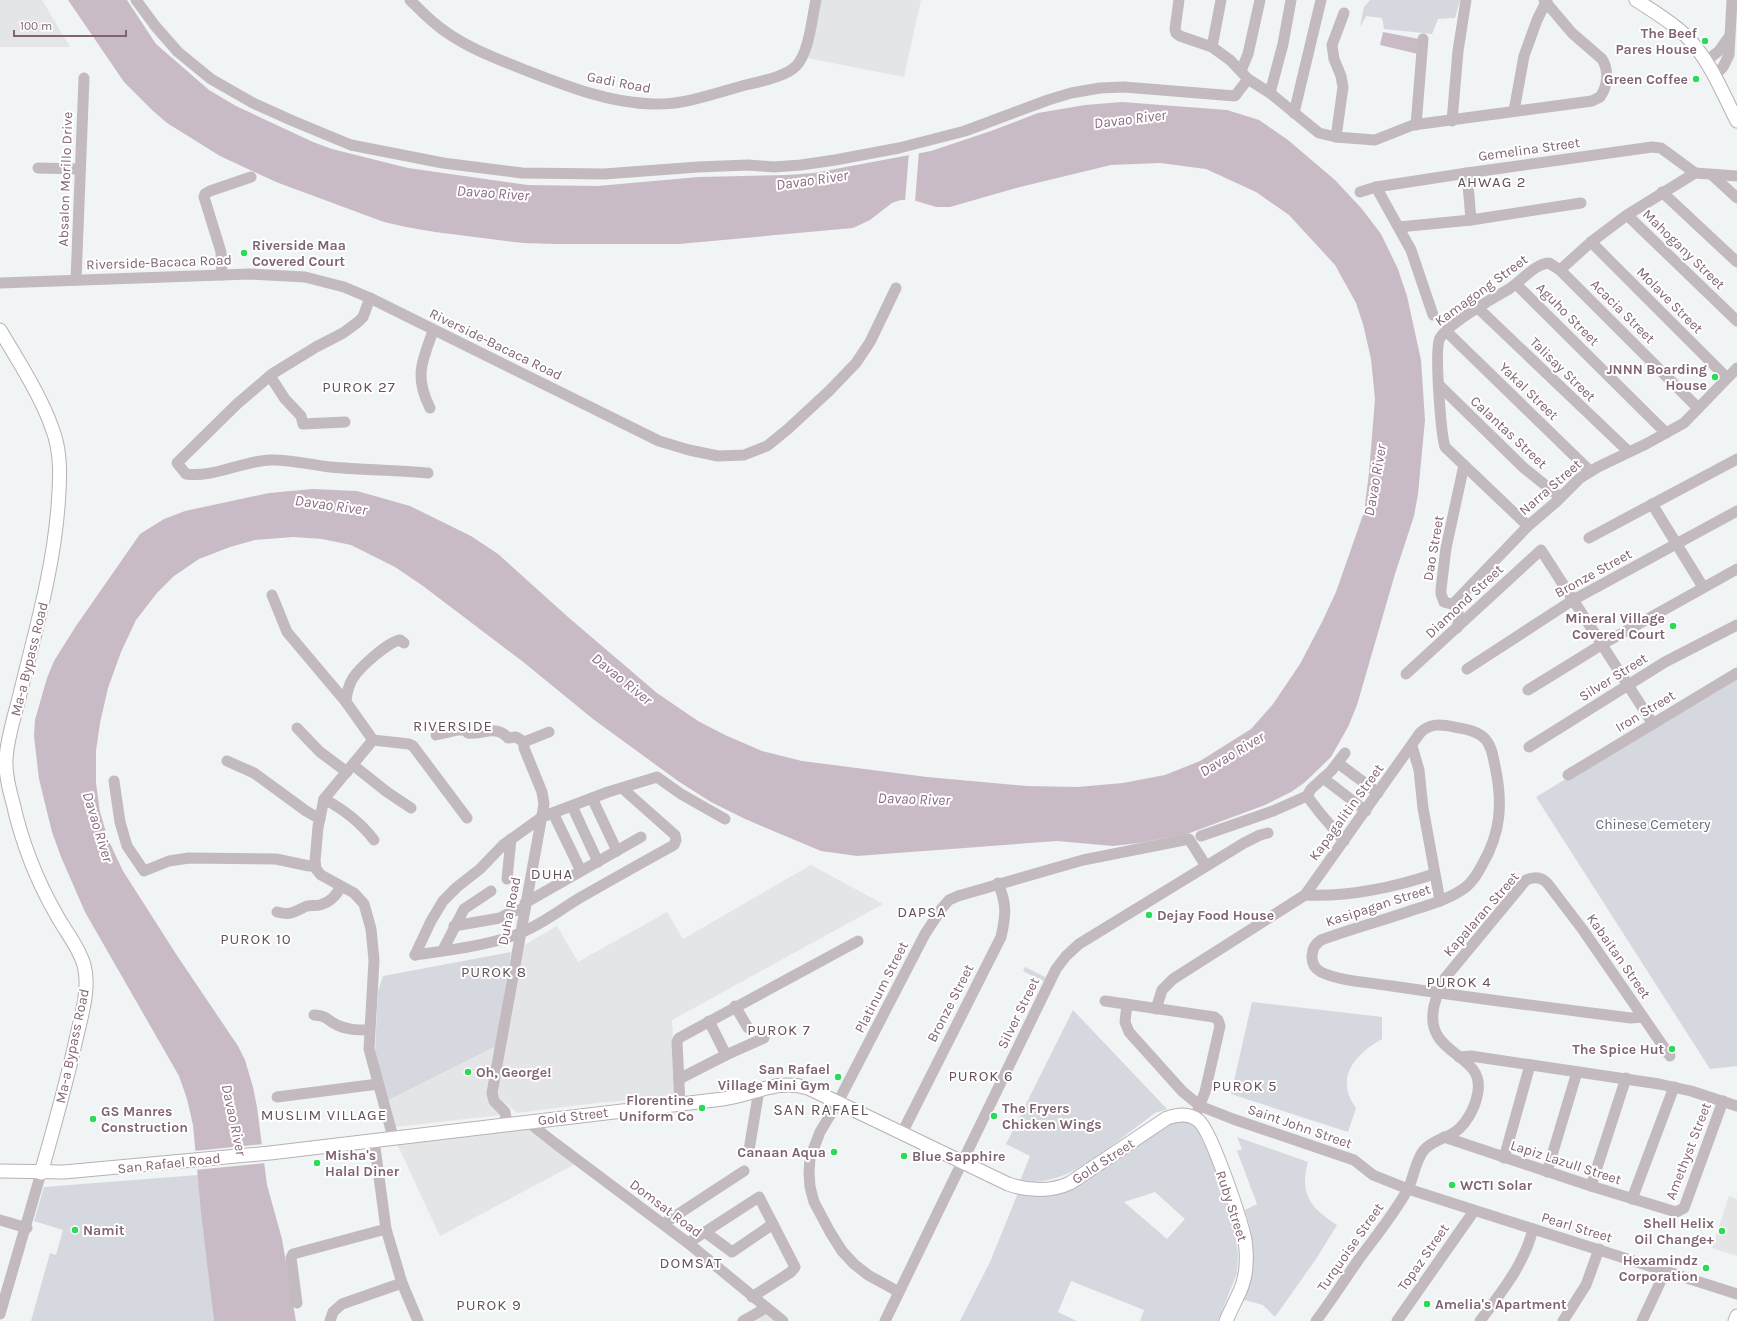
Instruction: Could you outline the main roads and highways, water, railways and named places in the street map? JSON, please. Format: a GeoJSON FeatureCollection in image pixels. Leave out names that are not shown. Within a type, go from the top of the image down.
{"type":"FeatureCollection","features":[{"type":"Feature","properties":{"kind":"main road"},"geometry":{"type":"LineString","coordinates":[[1636,0],[1661,16],[1686,36],[1706,61],[1737,121]]}},
{"type":"Feature","properties":{"kind":"main road","name":"Ma-a Bypass Road"},"geometry":{"type":"LineString","coordinates":[[0,330],[46,412],[53,428],[57,447],[60,480],[51,566],[38,625],[13,722],[6,759],[9,787],[25,850],[55,913],[80,954],[86,974],[86,987],[81,1018],[70,1068],[41,1173]]}},
{"type":"Feature","properties":{"kind":"main road","name":"Gold Street"},"geometry":{"type":"LineString","coordinates":[[528,1122],[732,1098],[777,1085],[792,1084],[808,1088],[1017,1187],[1034,1190],[1059,1187],[1070,1183],[1167,1118],[1180,1114],[1193,1117]]}},
{"type":"Feature","properties":{"kind":"main road","name":"Ruby Street"},"geometry":{"type":"LineString","coordinates":[[1193,1117],[1202,1125],[1209,1139],[1238,1217],[1245,1241],[1246,1265],[1244,1281],[1239,1296],[1226,1321]]}},
{"type":"Feature","properties":{"kind":"main road","name":"San Rafael Road"},"geometry":{"type":"LineString","coordinates":[[0,1171],[41,1173],[165,1164],[528,1122]]}},
{"type":"Feature","properties":{"kind":"main road"},"geometry":{"type":"LineString","coordinates":[[1735,1321],[1737,1316]]}},
{"type":"Feature","properties":{"kind":"water","name":"Davao River"},"geometry":{"type":"Polygon","coordinates":[[[68,0],[127,0],[156,44],[209,90],[236,106],[313,142],[332,149],[408,168],[528,185],[597,186],[699,177],[814,173],[931,151],[991,131],[1038,113],[1085,105],[1122,102],[1227,110],[1259,120],[1288,140],[1335,180],[1362,209],[1381,234],[1398,269],[1407,296],[1421,360],[1425,420],[1418,494],[1414,516],[1395,574],[1357,705],[1348,727],[1331,757],[1304,783],[1291,792],[1265,805],[1187,834],[1139,843],[1113,846],[1057,841],[857,856],[821,851],[745,819],[711,802],[678,781],[593,719],[522,661],[423,586],[395,567],[351,545],[322,539],[293,537],[255,540],[230,547],[199,559],[174,576],[157,593],[136,620],[121,652],[108,688],[100,723],[96,751],[96,783],[100,812],[108,839],[123,871],[176,954],[238,1046],[245,1060],[253,1087],[267,1185],[282,1239],[296,1321],[214,1321],[201,1212],[193,1125],[187,1099],[179,1076],[85,912],[61,857],[52,832],[39,779],[34,736],[35,720],[47,678],[54,661],[76,626],[140,534],[164,519],[185,511],[269,493],[313,489],[357,491],[410,506],[471,536],[498,554],[568,617],[657,693],[698,721],[725,735],[762,751],[802,761],[927,777],[1027,786],[1077,787],[1123,783],[1165,775],[1200,761],[1251,729],[1273,704],[1300,664],[1336,592],[1364,512],[1375,399],[1371,359],[1363,324],[1356,303],[1335,265],[1289,215],[1256,192],[1206,169],[1160,163],[1111,165],[1020,187],[950,207],[936,207],[913,200],[901,200],[892,203],[870,220],[853,228],[679,244],[523,243],[435,232],[384,222],[276,182],[220,156],[167,123],[124,82],[68,0]]]}},
{"type":"Feature","properties":{"kind":"water"},"geometry":{"type":"Polygon","coordinates":[[[1383,32],[1419,39],[1418,54],[1380,45],[1383,32]]]}},
{"type":"Feature","properties":{"kind":"place","name":"The Beef Pares House"},"geometry":{"type":"Point","coordinates":[1705,41]}},
{"type":"Feature","properties":{"kind":"place","name":"Green Coffee"},"geometry":{"type":"Point","coordinates":[1696,79]}},
{"type":"Feature","properties":{"kind":"place","name":"Riverside Maa Covered Court"},"geometry":{"type":"Point","coordinates":[244,253]}},
{"type":"Feature","properties":{"kind":"place","name":"JNNN Boarding House"},"geometry":{"type":"Point","coordinates":[1715,377]}},
{"type":"Feature","properties":{"kind":"place","name":"Mineral Village Covered Court"},"geometry":{"type":"Point","coordinates":[1673,626]}},
{"type":"Feature","properties":{"kind":"place","name":"Dejay Food House"},"geometry":{"type":"Point","coordinates":[1149,915]}},
{"type":"Feature","properties":{"kind":"place","name":"The Spice Hut"},"geometry":{"type":"Point","coordinates":[1672,1049]}},
{"type":"Feature","properties":{"kind":"place","name":"Oh, George!"},"geometry":{"type":"Point","coordinates":[468,1072]}},
{"type":"Feature","properties":{"kind":"place","name":"San Rafael Village Mini Gym"},"geometry":{"type":"Point","coordinates":[838,1077]}},
{"type":"Feature","properties":{"kind":"place","name":"Florentine Uniform Co"},"geometry":{"type":"Point","coordinates":[702,1108]}},
{"type":"Feature","properties":{"kind":"place","name":"The Fryers Chicken Wings"},"geometry":{"type":"Point","coordinates":[994,1116]}},
{"type":"Feature","properties":{"kind":"place","name":"GS Manres Construction"},"geometry":{"type":"Point","coordinates":[93,1119]}},
{"type":"Feature","properties":{"kind":"place","name":"Canaan Aqua"},"geometry":{"type":"Point","coordinates":[834,1152]}},
{"type":"Feature","properties":{"kind":"place","name":"Blue Sapphire"},"geometry":{"type":"Point","coordinates":[904,1156]}},
{"type":"Feature","properties":{"kind":"place","name":"Misha's Halal Diner"},"geometry":{"type":"Point","coordinates":[317,1163]}},
{"type":"Feature","properties":{"kind":"place","name":"WCTI Solar"},"geometry":{"type":"Point","coordinates":[1452,1185]}},
{"type":"Feature","properties":{"kind":"place","name":"Namit"},"geometry":{"type":"Point","coordinates":[75,1230]}},
{"type":"Feature","properties":{"kind":"place","name":"Shell Helix Oil Change+"},"geometry":{"type":"Point","coordinates":[1722,1231]}},
{"type":"Feature","properties":{"kind":"place","name":"Hexamindz Corporation"},"geometry":{"type":"Point","coordinates":[1706,1268]}},
{"type":"Feature","properties":{"kind":"place","name":"Amelia's Apartment"},"geometry":{"type":"Point","coordinates":[1427,1304]}},
{"type":"Feature","properties":{"kind":"district","name":"AHWAG 2"},"geometry":{"type":"Point","coordinates":[1492,182]}},
{"type":"Feature","properties":{"kind":"district","name":"PUROK 27"},"geometry":{"type":"Point","coordinates":[359,387]}},
{"type":"Feature","properties":{"kind":"district","name":"RIVERSIDE"},"geometry":{"type":"Point","coordinates":[453,726]}},
{"type":"Feature","properties":{"kind":"district","name":"DUHA"},"geometry":{"type":"Point","coordinates":[552,874]}},
{"type":"Feature","properties":{"kind":"district","name":"DAPSA"},"geometry":{"type":"Point","coordinates":[922,912]}},
{"type":"Feature","properties":{"kind":"district","name":"PUROK 10"},"geometry":{"type":"Point","coordinates":[256,939]}},
{"type":"Feature","properties":{"kind":"district","name":"PUROK 8"},"geometry":{"type":"Point","coordinates":[494,972]}},
{"type":"Feature","properties":{"kind":"district","name":"PUROK 4"},"geometry":{"type":"Point","coordinates":[1459,982]}},
{"type":"Feature","properties":{"kind":"district","name":"PUROK 7"},"geometry":{"type":"Point","coordinates":[779,1030]}},
{"type":"Feature","properties":{"kind":"district","name":"PUROK 6"},"geometry":{"type":"Point","coordinates":[981,1076]}},
{"type":"Feature","properties":{"kind":"district","name":"PUROK 5"},"geometry":{"type":"Point","coordinates":[1245,1086]}},
{"type":"Feature","properties":{"kind":"district","name":"SAN RAFAEL"},"geometry":{"type":"Point","coordinates":[821,1109]}},
{"type":"Feature","properties":{"kind":"district","name":"MUSLIM VILLAGE"},"geometry":{"type":"Point","coordinates":[324,1115]}},
{"type":"Feature","properties":{"kind":"district","name":"DOMSAT"},"geometry":{"type":"Point","coordinates":[691,1263]}},
{"type":"Feature","properties":{"kind":"district","name":"PUROK 9"},"geometry":{"type":"Point","coordinates":[489,1305]}},
{"type":"Feature","properties":{"kind":"park label","name":"Chinese Cemetery"},"geometry":{"type":"Point","coordinates":[1653,824]}}]}
